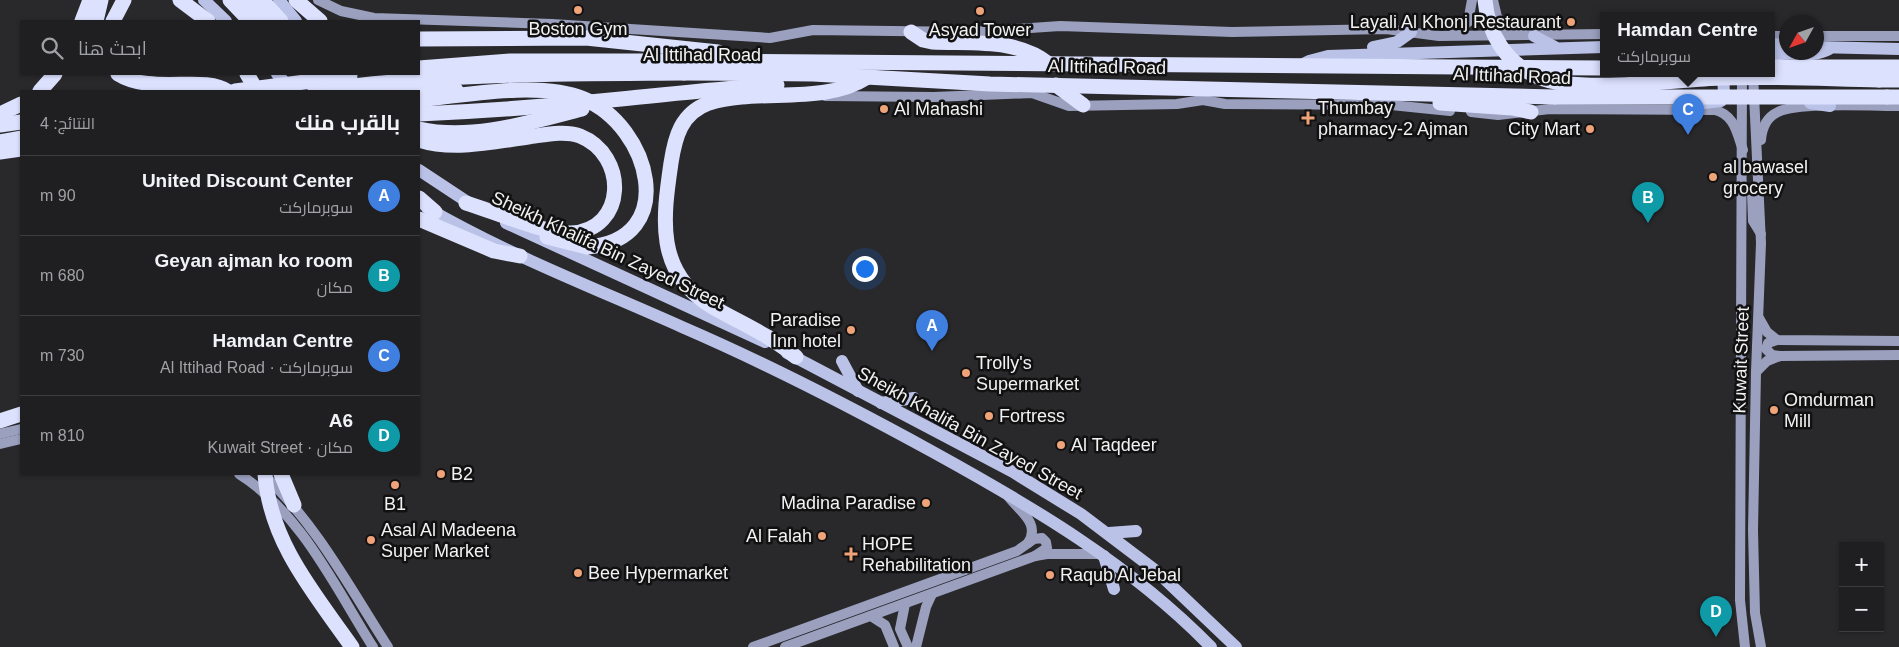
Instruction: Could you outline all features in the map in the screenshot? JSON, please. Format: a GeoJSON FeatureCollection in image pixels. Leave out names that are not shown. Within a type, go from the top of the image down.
{"type":"FeatureCollection","features":[{"type":"Feature","properties":{"kind":"highway"},"geometry":{"type":"LineString","coordinates":[[82,20],[90,0]]}},
{"type":"Feature","properties":{"kind":"highway"},"geometry":{"type":"LineString","coordinates":[[96,20],[101,0]]}},
{"type":"Feature","properties":{"kind":"highway"},"geometry":{"type":"LineString","coordinates":[[114,20],[124,0]]}},
{"type":"Feature","properties":{"kind":"highway"},"geometry":{"type":"LineString","coordinates":[[180,0],[207,20]]}},
{"type":"Feature","properties":{"kind":"highway"},"geometry":{"type":"LineString","coordinates":[[192,0],[211,20]]}},
{"type":"Feature","properties":{"kind":"highway"},"geometry":{"type":"LineString","coordinates":[[230,0],[249,20]]}},
{"type":"Feature","properties":{"kind":"highway"},"geometry":{"type":"LineString","coordinates":[[247,0],[275,20]]}},
{"type":"Feature","properties":{"kind":"highway"},"geometry":{"type":"LineString","coordinates":[[262,0],[275,20]]}},
{"type":"Feature","properties":{"kind":"highway"},"geometry":{"type":"LineString","coordinates":[[296,0],[319,20]]}},
{"type":"Feature","properties":{"kind":"highway"},"geometry":{"type":"LineString","coordinates":[[1485,0],[1491,30],[1504,52],[1522,68],[1554,82],[1592,85],[1745,77]]}},
{"type":"Feature","properties":{"kind":"highway"},"geometry":{"type":"LineString","coordinates":[[911,32],[923,40],[932,42],[1000,45],[1019,48],[1033,53],[1049,64]]}},
{"type":"Feature","properties":{"kind":"highway"},"geometry":{"type":"LineString","coordinates":[[420,39],[603,39],[698,50],[770,53],[797,62]]}},
{"type":"Feature","properties":{"kind":"highway","name":"Al Ittihad Road"},"geometry":{"type":"LineString","coordinates":[[420,68],[500,61],[682,67],[1056,85],[1413,92],[1555,97],[1895,100]]}},
{"type":"Feature","properties":{"kind":"highway","name":"Al Ittihad Road"},"geometry":{"type":"LineString","coordinates":[[251,90],[485,76],[797,62],[1600,68]]}},
{"type":"Feature","properties":{"kind":"highway"},"geometry":{"type":"LineString","coordinates":[[1775,67],[1887,71],[1899,80]]}},
{"type":"Feature","properties":{"kind":"highway"},"geometry":{"type":"LineString","coordinates":[[1775,76],[1887,71]]}},
{"type":"Feature","properties":{"kind":"highway"},"geometry":{"type":"LineString","coordinates":[[420,114],[502,110],[706,89],[794,84],[804,81],[813,74]]}},
{"type":"Feature","properties":{"kind":"highway"},"geometry":{"type":"LineString","coordinates":[[41,90],[54,75]]}},
{"type":"Feature","properties":{"kind":"highway"},"geometry":{"type":"LineString","coordinates":[[120,75],[137,82],[214,86],[224,90]]}},
{"type":"Feature","properties":{"kind":"highway"},"geometry":{"type":"LineString","coordinates":[[248,75],[256,90]]}},
{"type":"Feature","properties":{"kind":"highway"},"geometry":{"type":"LineString","coordinates":[[301,75],[332,90]]}},
{"type":"Feature","properties":{"kind":"highway"},"geometry":{"type":"LineString","coordinates":[[306,75],[315,90]]}},
{"type":"Feature","properties":{"kind":"highway"},"geometry":{"type":"LineString","coordinates":[[325,75],[366,90]]}},
{"type":"Feature","properties":{"kind":"highway","name":"Al Ittihad Road"},"geometry":{"type":"LineString","coordinates":[[320,90],[347,84],[365,75]]}},
{"type":"Feature","properties":{"kind":"highway"},"geometry":{"type":"LineString","coordinates":[[796,357],[768,336],[711,306],[694,292],[681,276],[671,257],[665,237],[664,216],[675,138],[681,126],[690,115],[702,106],[716,102],[842,89],[867,77]]}},
{"type":"Feature","properties":{"kind":"highway"},"geometry":{"type":"LineString","coordinates":[[1056,85],[1083,106]]}},
{"type":"Feature","properties":{"kind":"highway"},"geometry":{"type":"LineString","coordinates":[[420,90],[460,90],[478,93]]}},
{"type":"Feature","properties":{"kind":"highway"},"geometry":{"type":"LineString","coordinates":[[420,100],[478,93],[540,91],[571,94],[606,112],[628,134],[638,151],[646,174],[647,192],[641,214],[633,227],[620,237],[603,244],[587,247],[563,243],[512,226]]}},
{"type":"Feature","properties":{"kind":"highway"},"geometry":{"type":"LineString","coordinates":[[1413,92],[1437,102],[1512,108],[1531,112]]}},
{"type":"Feature","properties":{"kind":"highway"},"geometry":{"type":"LineString","coordinates":[[420,129],[447,133],[483,130],[557,116],[620,99]]}},
{"type":"Feature","properties":{"kind":"highway"},"geometry":{"type":"LineString","coordinates":[[0,114],[20,104]]}},
{"type":"Feature","properties":{"kind":"highway"},"geometry":{"type":"LineString","coordinates":[[0,125],[20,122]]}},
{"type":"Feature","properties":{"kind":"highway"},"geometry":{"type":"LineString","coordinates":[[420,140],[440,144],[480,144],[546,134],[570,133],[580,136],[599,148],[606,156],[614,174],[615,194],[609,211],[594,225],[571,234],[551,231],[466,203]]}},
{"type":"Feature","properties":{"kind":"highway"},"geometry":{"type":"LineString","coordinates":[[0,142],[20,138]]}},
{"type":"Feature","properties":{"kind":"highway"},"geometry":{"type":"LineString","coordinates":[[0,152],[20,149]]}},
{"type":"Feature","properties":{"kind":"highway"},"geometry":{"type":"LineString","coordinates":[[420,199],[435,212]]}},
{"type":"Feature","properties":{"kind":"highway"},"geometry":{"type":"LineString","coordinates":[[420,220],[494,252],[520,256]]}},
{"type":"Feature","properties":{"kind":"highway"},"geometry":{"type":"LineString","coordinates":[[0,421],[20,414]]}},
{"type":"Feature","properties":{"kind":"highway"},"geometry":{"type":"LineString","coordinates":[[263,475],[270,509],[283,543],[308,584],[352,647]]}},
{"type":"Feature","properties":{"kind":"highway"},"geometry":{"type":"LineString","coordinates":[[281,475],[294,505]]}},
{"type":"Feature","properties":{"kind":"main road"},"geometry":{"type":"LineString","coordinates":[[204,0],[225,20]]}},
{"type":"Feature","properties":{"kind":"main road"},"geometry":{"type":"LineString","coordinates":[[279,0],[295,20]]}},
{"type":"Feature","properties":{"kind":"main road"},"geometry":{"type":"LineString","coordinates":[[318,0],[341,11],[374,18],[552,24],[770,38],[813,30],[978,32],[1067,26],[1232,32],[1386,29],[1452,35],[1600,34]]}},
{"type":"Feature","properties":{"kind":"main road"},"geometry":{"type":"LineString","coordinates":[[1452,35],[1464,26],[1471,12],[1472,0]]}},
{"type":"Feature","properties":{"kind":"main road"},"geometry":{"type":"LineString","coordinates":[[1493,0],[1495,12],[1510,34]]}},
{"type":"Feature","properties":{"kind":"main road"},"geometry":{"type":"LineString","coordinates":[[1471,12],[1483,18],[1495,12]]}},
{"type":"Feature","properties":{"kind":"main road"},"geometry":{"type":"LineString","coordinates":[[1341,55],[1391,44],[1412,32]]}},
{"type":"Feature","properties":{"kind":"main road"},"geometry":{"type":"LineString","coordinates":[[1534,36],[1558,48]]}},
{"type":"Feature","properties":{"kind":"main road"},"geometry":{"type":"LineString","coordinates":[[1824,36],[1899,36]]}},
{"type":"Feature","properties":{"kind":"main road"},"geometry":{"type":"LineString","coordinates":[[1300,67],[1315,58],[1341,55],[1600,47]]}},
{"type":"Feature","properties":{"kind":"main road"},"geometry":{"type":"LineString","coordinates":[[1824,47],[1899,49]]}},
{"type":"Feature","properties":{"kind":"main road"},"geometry":{"type":"LineString","coordinates":[[1775,56],[1812,55],[1831,47]]}},
{"type":"Feature","properties":{"kind":"main road"},"geometry":{"type":"LineString","coordinates":[[278,75],[291,89]]}},
{"type":"Feature","properties":{"kind":"main road"},"geometry":{"type":"LineString","coordinates":[[335,75],[347,84]]}},
{"type":"Feature","properties":{"kind":"main road"},"geometry":{"type":"LineString","coordinates":[[1682,109],[1694,104],[1721,101],[1724,94],[1723,77]]}},
{"type":"Feature","properties":{"kind":"main road","name":"Kuwait Street"},"geometry":{"type":"LineString","coordinates":[[1742,77],[1740,611],[1745,647]]}},
{"type":"Feature","properties":{"kind":"main road","name":"Kuwait Street"},"geometry":{"type":"LineString","coordinates":[[1752,77],[1761,234],[1754,468],[1756,613],[1761,647]]}},
{"type":"Feature","properties":{"kind":"main road"},"geometry":{"type":"LineString","coordinates":[[1769,77],[1768,96],[1774,103],[1817,103],[1830,106]]}},
{"type":"Feature","properties":{"kind":"main road"},"geometry":{"type":"LineString","coordinates":[[813,92],[836,97],[934,97],[1032,93],[1059,104],[1083,106],[1183,104],[1204,100],[1225,104],[1391,105],[1498,115],[1550,109],[1715,110],[1726,115],[1735,127],[1743,150]]}},
{"type":"Feature","properties":{"kind":"main road"},"geometry":{"type":"LineString","coordinates":[[1759,196],[1762,165],[1761,138],[1769,119],[1784,110],[1895,100]]}},
{"type":"Feature","properties":{"kind":"main road","name":"Sheikh Khalifa Bin Zayed Street"},"geometry":{"type":"LineString","coordinates":[[424,174],[466,203],[796,357],[1013,472],[1109,533],[1180,592],[1236,647]]}},
{"type":"Feature","properties":{"kind":"main road"},"geometry":{"type":"LineString","coordinates":[[1743,190],[1749,190],[1752,194],[1752,221],[1761,234]]}},
{"type":"Feature","properties":{"kind":"main road","name":"Sheikh Khalifa Bin Zayed Street"},"geometry":{"type":"LineString","coordinates":[[420,204],[520,256],[758,360],[899,433],[1005,491],[1102,555],[1156,598],[1210,647]]}},
{"type":"Feature","properties":{"kind":"main road"},"geometry":{"type":"LineString","coordinates":[[1758,314],[1764,327],[1777,340]]}},
{"type":"Feature","properties":{"kind":"main road"},"geometry":{"type":"LineString","coordinates":[[1899,341],[1777,340],[1768,343],[1766,349],[1772,355],[1780,356],[1899,354]]}},
{"type":"Feature","properties":{"kind":"main road"},"geometry":{"type":"LineString","coordinates":[[1756,372],[1768,361],[1780,356]]}},
{"type":"Feature","properties":{"kind":"main road"},"geometry":{"type":"LineString","coordinates":[[842,361],[858,390]]}},
{"type":"Feature","properties":{"kind":"main road"},"geometry":{"type":"LineString","coordinates":[[880,403],[914,398]]}},
{"type":"Feature","properties":{"kind":"main road"},"geometry":{"type":"LineString","coordinates":[[0,434],[20,429]]}},
{"type":"Feature","properties":{"kind":"main road"},"geometry":{"type":"LineString","coordinates":[[0,444],[20,439]]}},
{"type":"Feature","properties":{"kind":"main road"},"geometry":{"type":"LineString","coordinates":[[1741,439],[1744,450],[1744,468],[1748,471],[1754,468]]}},
{"type":"Feature","properties":{"kind":"main road"},"geometry":{"type":"LineString","coordinates":[[240,475],[267,495],[287,516],[307,542],[373,647]]}},
{"type":"Feature","properties":{"kind":"main road"},"geometry":{"type":"LineString","coordinates":[[264,475],[294,505],[310,527],[388,647]]}},
{"type":"Feature","properties":{"kind":"main road"},"geometry":{"type":"LineString","coordinates":[[1005,491],[1031,523],[1033,532],[1028,543]]}},
{"type":"Feature","properties":{"kind":"main road"},"geometry":{"type":"LineString","coordinates":[[1740,494],[1746,491],[1750,495],[1754,530]]}},
{"type":"Feature","properties":{"kind":"main road"},"geometry":{"type":"LineString","coordinates":[[1109,533],[1136,531]]}},
{"type":"Feature","properties":{"kind":"main road"},"geometry":{"type":"LineString","coordinates":[[753,647],[1017,552],[1028,543],[1040,537],[1046,542],[1045,550],[1035,556],[785,647]]}},
{"type":"Feature","properties":{"kind":"main road"},"geometry":{"type":"LineString","coordinates":[[1035,556],[1059,554],[1102,555],[1114,589]]}},
{"type":"Feature","properties":{"kind":"main road"},"geometry":{"type":"LineString","coordinates":[[916,647],[926,607],[932,594]]}},
{"type":"Feature","properties":{"kind":"main road"},"geometry":{"type":"LineString","coordinates":[[900,629],[905,604]]}},
{"type":"Feature","properties":{"kind":"main road"},"geometry":{"type":"LineString","coordinates":[[871,616],[881,621],[888,630],[894,647]]}},
{"type":"Feature","properties":{"kind":"main road"},"geometry":{"type":"LineString","coordinates":[[888,630],[893,624],[900,629],[908,647]]}},
{"type":"Feature","properties":{"kind":"place","name":"Boston Gym"},"geometry":{"type":"Point","coordinates":[578,10]}},
{"type":"Feature","properties":{"kind":"place","name":"Asyad Tower"},"geometry":{"type":"Point","coordinates":[980,11]}},
{"type":"Feature","properties":{"kind":"place","name":"Layali Al Khonj Restaurant"},"geometry":{"type":"Point","coordinates":[1571,22]}},
{"type":"Feature","properties":{"kind":"place","name":"Al Mahashi"},"geometry":{"type":"Point","coordinates":[884,109]}},
{"type":"Feature","properties":{"kind":"place","name":"Thumbay pharmacy-2 Ajman"},"geometry":{"type":"Point","coordinates":[1308,118]}},
{"type":"Feature","properties":{"kind":"place","name":"City Mart"},"geometry":{"type":"Point","coordinates":[1590,129]}},
{"type":"Feature","properties":{"kind":"place","name":"Hamdan Centre"},"geometry":{"type":"Point","coordinates":[1688,135]}},
{"type":"Feature","properties":{"kind":"place","name":"al bawasel grocery"},"geometry":{"type":"Point","coordinates":[1713,177]}},
{"type":"Feature","properties":{"kind":"place","name":"Geyan ajman ko room"},"geometry":{"type":"Point","coordinates":[1648,223]}},
{"type":"Feature","properties":{"kind":"place","name":"Paradise Inn hotel"},"geometry":{"type":"Point","coordinates":[851,330]}},
{"type":"Feature","properties":{"kind":"place","name":"United Discount Center"},"geometry":{"type":"Point","coordinates":[932,351]}},
{"type":"Feature","properties":{"kind":"place","name":"Trolly's Supermarket"},"geometry":{"type":"Point","coordinates":[966,373]}},
{"type":"Feature","properties":{"kind":"place","name":"Omdurman Mill"},"geometry":{"type":"Point","coordinates":[1774,410]}},
{"type":"Feature","properties":{"kind":"place","name":"Fortress"},"geometry":{"type":"Point","coordinates":[989,416]}},
{"type":"Feature","properties":{"kind":"place","name":"Al Taqdeer"},"geometry":{"type":"Point","coordinates":[1061,445]}},
{"type":"Feature","properties":{"kind":"place","name":"B2"},"geometry":{"type":"Point","coordinates":[441,474]}},
{"type":"Feature","properties":{"kind":"place","name":"B1"},"geometry":{"type":"Point","coordinates":[395,485]}},
{"type":"Feature","properties":{"kind":"place","name":"Madina Paradise"},"geometry":{"type":"Point","coordinates":[926,503]}},
{"type":"Feature","properties":{"kind":"place","name":"Al Falah"},"geometry":{"type":"Point","coordinates":[822,536]}},
{"type":"Feature","properties":{"kind":"place","name":"Asal Al Madeena Super Market"},"geometry":{"type":"Point","coordinates":[371,540]}},
{"type":"Feature","properties":{"kind":"place","name":"HOPE Rehabilitation"},"geometry":{"type":"Point","coordinates":[851,554]}},
{"type":"Feature","properties":{"kind":"place","name":"Bee Hypermarket"},"geometry":{"type":"Point","coordinates":[578,573]}},
{"type":"Feature","properties":{"kind":"place","name":"Raqub Al Jebal"},"geometry":{"type":"Point","coordinates":[1050,575]}},
{"type":"Feature","properties":{"kind":"place","name":"A6"},"geometry":{"type":"Point","coordinates":[1716,637]}}]}
